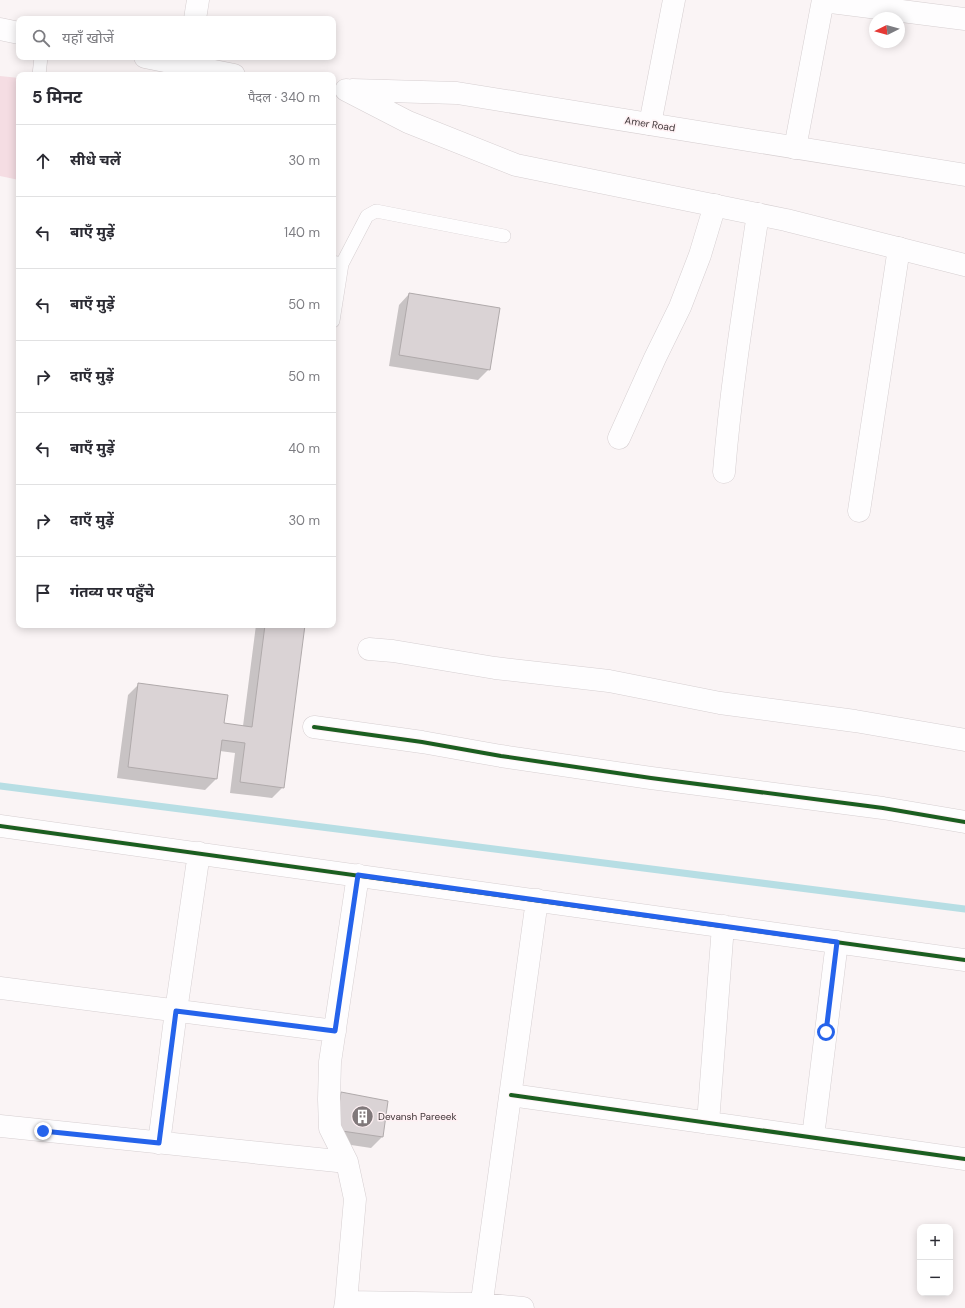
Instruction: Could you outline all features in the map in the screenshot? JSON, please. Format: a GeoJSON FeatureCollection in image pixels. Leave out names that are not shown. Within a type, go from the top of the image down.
{"type":"FeatureCollection","features":[{"type":"Feature","properties":{"kind":"street"},"geometry":{"type":"LineString","coordinates":[[195,16],[198,0]]}},
{"type":"Feature","properties":{"kind":"street"},"geometry":{"type":"LineString","coordinates":[[650,124],[674,0]]}},
{"type":"Feature","properties":{"kind":"street"},"geometry":{"type":"LineString","coordinates":[[795,148],[823,1],[965,19]]}},
{"type":"Feature","properties":{"kind":"street"},"geometry":{"type":"LineString","coordinates":[[0,29],[16,32]]}},
{"type":"Feature","properties":{"kind":"street"},"geometry":{"type":"LineString","coordinates":[[177,60],[188,61],[224,72]]}},
{"type":"Feature","properties":{"kind":"street"},"geometry":{"type":"LineString","coordinates":[[340,89],[408,122],[516,165],[758,214],[965,265]]}},
{"type":"Feature","properties":{"kind":"street","name":"Amer Road"},"geometry":{"type":"LineString","coordinates":[[340,89],[457,93],[965,175]]}},
{"type":"Feature","properties":{"kind":"street"},"geometry":{"type":"LineString","coordinates":[[619,438],[680,307],[700,255],[715,205]]}},
{"type":"Feature","properties":{"kind":"street"},"geometry":{"type":"LineString","coordinates":[[724,472],[728,423],[738,345],[758,214]]}},
{"type":"Feature","properties":{"kind":"street"},"geometry":{"type":"LineString","coordinates":[[859,511],[899,248]]}},
{"type":"Feature","properties":{"kind":"street"},"geometry":{"type":"LineString","coordinates":[[369,649],[393,651],[494,668],[609,681],[720,703],[855,721],[965,740]]}},
{"type":"Feature","properties":{"kind":"street"},"geometry":{"type":"LineString","coordinates":[[314,727],[422,742],[501,756],[643,777],[883,808],[965,822]]}},
{"type":"Feature","properties":{"kind":"street"},"geometry":{"type":"LineString","coordinates":[[0,826],[965,960]]}},
{"type":"Feature","properties":{"kind":"street"},"geometry":{"type":"LineString","coordinates":[[159,1143],[199,853]]}},
{"type":"Feature","properties":{"kind":"street"},"geometry":{"type":"LineString","coordinates":[[358,875],[330,1062],[330,1128],[347,1162],[355,1199],[346,1305],[481,1306],[523,1308]]}},
{"type":"Feature","properties":{"kind":"street"},"geometry":{"type":"LineString","coordinates":[[481,1306],[537,900]]}},
{"type":"Feature","properties":{"kind":"street"},"geometry":{"type":"LineString","coordinates":[[708,1123],[723,926]]}},
{"type":"Feature","properties":{"kind":"street"},"geometry":{"type":"LineString","coordinates":[[813,1137],[837,942]]}},
{"type":"Feature","properties":{"kind":"street"},"geometry":{"type":"LineString","coordinates":[[0,988],[335,1031]]}},
{"type":"Feature","properties":{"kind":"street"},"geometry":{"type":"LineString","coordinates":[[510,1095],[965,1159]]}},
{"type":"Feature","properties":{"kind":"street"},"geometry":{"type":"LineString","coordinates":[[0,1126],[347,1162]]}},
{"type":"Feature","properties":{"kind":"lane"},"geometry":{"type":"LineString","coordinates":[[39,72],[41,60]]}},
{"type":"Feature","properties":{"kind":"lane"},"geometry":{"type":"LineString","coordinates":[[336,286],[338,263],[367,216],[376,210],[504,236]]}},
{"type":"Feature","properties":{"kind":"shaded area"},"geometry":{"type":"Polygon","coordinates":[[[0,76],[16,78],[16,179],[0,176],[0,76]]]}},
{"type":"Feature","properties":{"kind":"building"},"geometry":{"type":"Polygon","coordinates":[[[409,293],[500,308],[490,370],[399,355],[409,293]]]}},
{"type":"Feature","properties":{"kind":"building"},"geometry":{"type":"Polygon","coordinates":[[[265,628],[305,628],[284,788],[240,782],[245,743],[222,740],[217,779],[128,767],[138,683],[228,695],[224,723],[252,727],[265,628]]]}},
{"type":"Feature","properties":{"kind":"building","name":"Devansh Pareeek"},"geometry":{"type":"Polygon","coordinates":[[[341,1092],[388,1101],[383,1137],[335,1130],[341,1092]]]}},
{"type":"Feature","properties":{"kind":"waterway"},"geometry":{"type":"LineString","coordinates":[[0,786],[965,909]]}},
{"type":"Feature","properties":{"kind":"cycle path"},"geometry":{"type":"LineString","coordinates":[[314,727],[422,742],[501,756],[651,778],[883,808],[965,822]]}},
{"type":"Feature","properties":{"kind":"cycle path"},"geometry":{"type":"LineString","coordinates":[[0,826],[965,960]]}},
{"type":"Feature","properties":{"kind":"cycle path"},"geometry":{"type":"LineString","coordinates":[[511,1095],[965,1159]]}},
{"type":"Feature","properties":{"kind":"place","name":"Devansh Pareeek"},"geometry":{"type":"Point","coordinates":[362,1116]}},
{"type":"Feature","properties":{"kind":"route"},"geometry":{"type":"LineString","coordinates":[[43,1131],[159,1143],[176,1011],[335,1031],[358,875],[837,942],[826,1032]]}}]}
